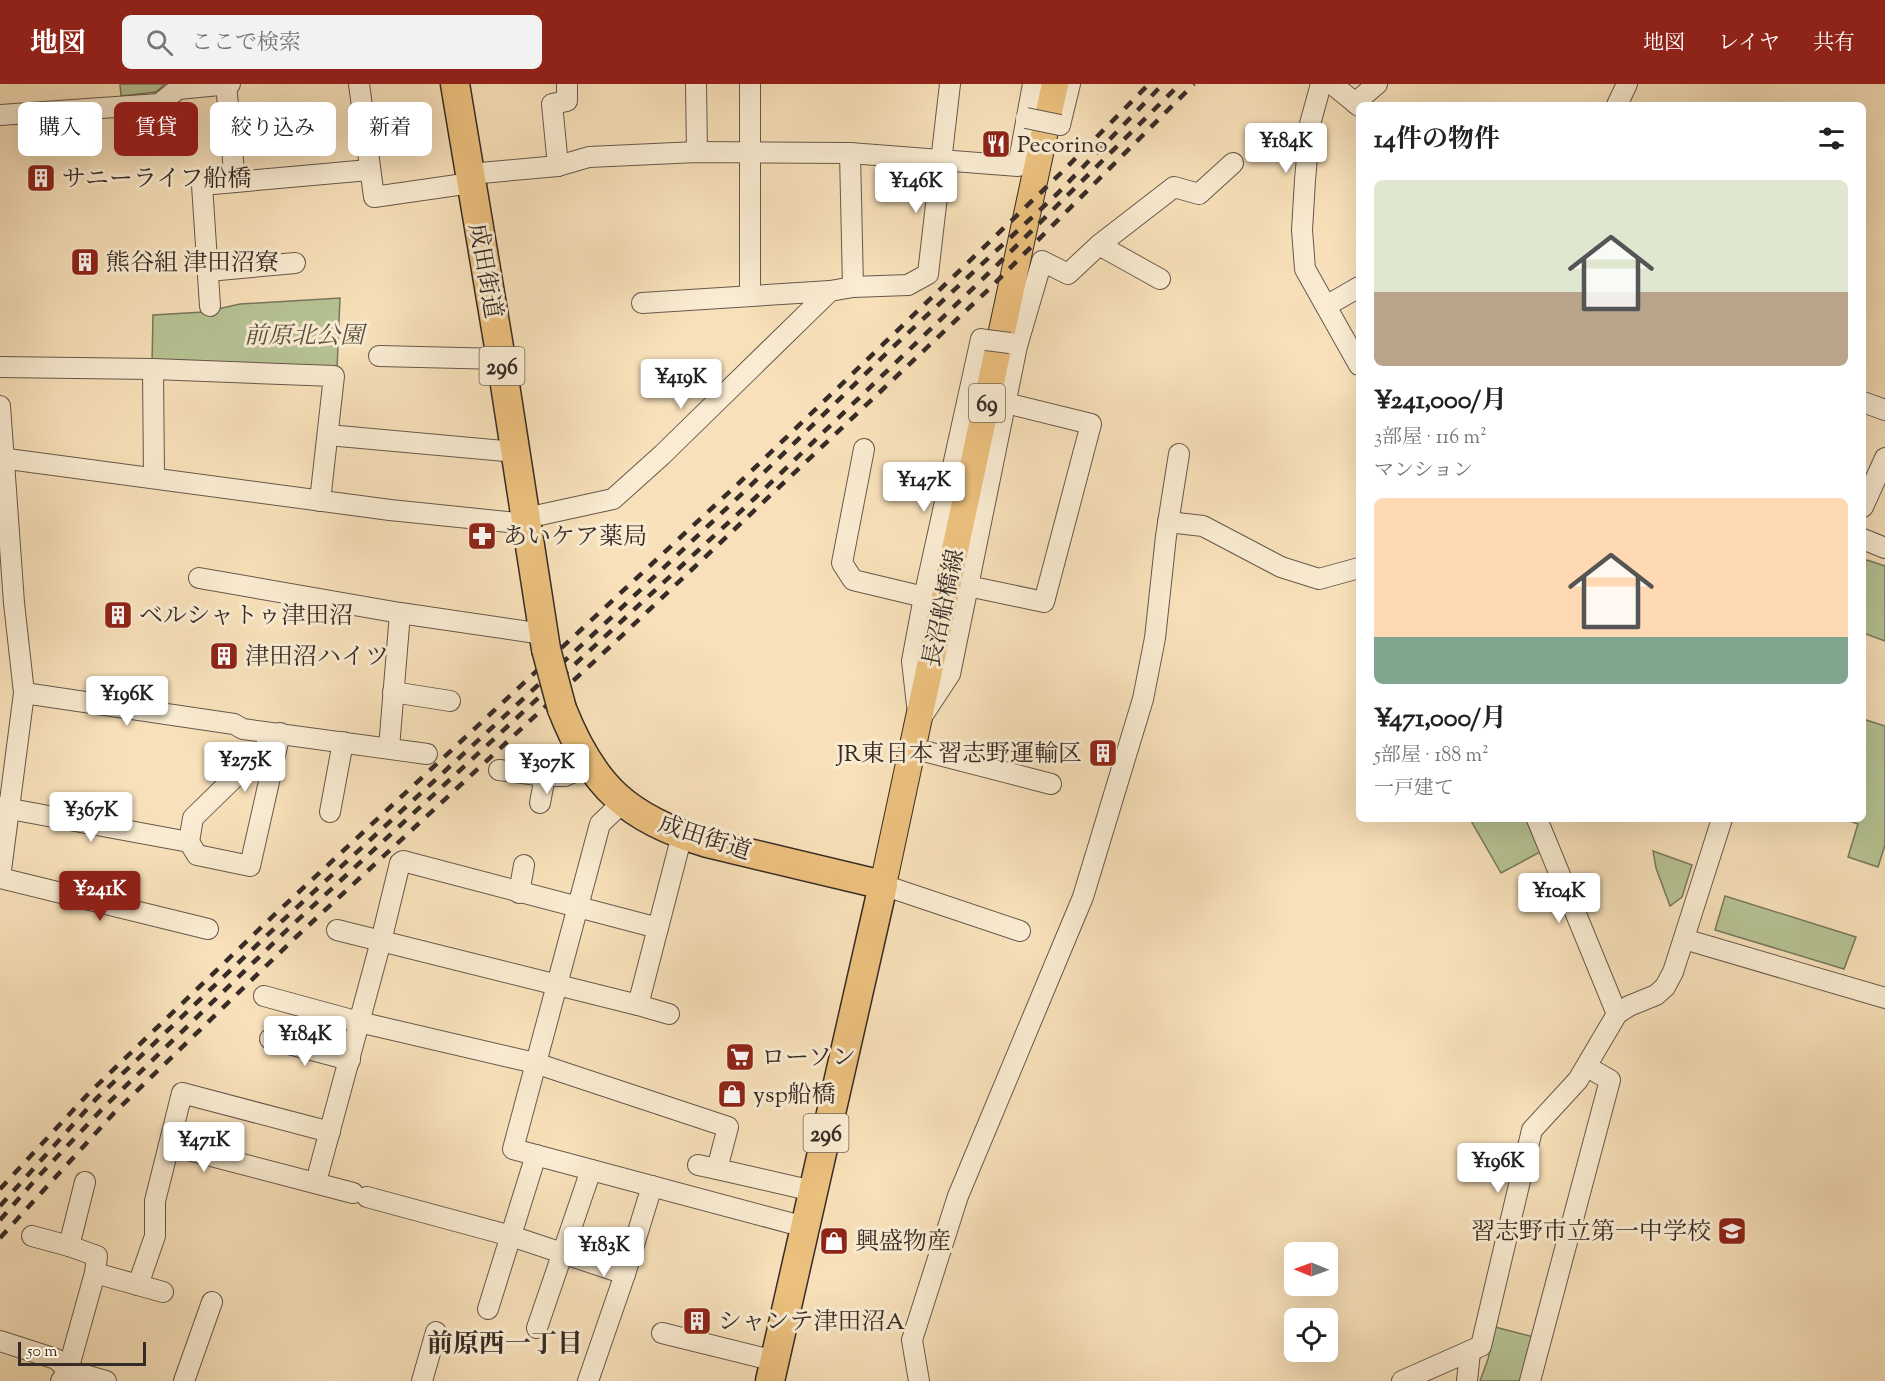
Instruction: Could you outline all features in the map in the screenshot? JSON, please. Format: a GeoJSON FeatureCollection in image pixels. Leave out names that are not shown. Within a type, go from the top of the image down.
{"type":"FeatureCollection","features":[{"type":"Feature","properties":{"kind":"highway","name":"成田街道"},"geometry":{"type":"LineString","coordinates":[[455,84],[545,641],[562,709],[574,738],[590,765],[622,803],[650,821],[707,843],[883,885]]}},
{"type":"Feature","properties":{"kind":"highway","name":"296"},"geometry":{"type":"LineString","coordinates":[[772,1371],[883,885]]}},
{"type":"Feature","properties":{"kind":"main road","name":"長沼船橋線"},"geometry":{"type":"LineString","coordinates":[[883,885],[1056,84]]}},
{"type":"Feature","properties":{"kind":"street"},"geometry":{"type":"LineString","coordinates":[[0,115],[159,104],[178,87],[228,84],[235,182]]}},
{"type":"Feature","properties":{"kind":"street"},"geometry":{"type":"LineString","coordinates":[[359,84],[374,197],[558,165],[589,157],[697,152],[850,153],[1018,166],[1033,84]]}},
{"type":"Feature","properties":{"kind":"street"},"geometry":{"type":"LineString","coordinates":[[558,165],[552,104],[567,101],[567,84]]}},
{"type":"Feature","properties":{"kind":"street"},"geometry":{"type":"LineString","coordinates":[[696,84],[697,152]]}},
{"type":"Feature","properties":{"kind":"street"},"geometry":{"type":"LineString","coordinates":[[750,84],[750,296]]}},
{"type":"Feature","properties":{"kind":"street"},"geometry":{"type":"LineString","coordinates":[[642,303],[908,285],[928,274],[951,84]]}},
{"type":"Feature","properties":{"kind":"street"},"geometry":{"type":"LineString","coordinates":[[1026,118],[1060,125],[1070,84]]}},
{"type":"Feature","properties":{"kind":"street"},"geometry":{"type":"LineString","coordinates":[[1321,84],[1310,124],[1305,180],[1302,230],[1305,269],[1356,359]]}},
{"type":"Feature","properties":{"kind":"street"},"geometry":{"type":"LineString","coordinates":[[1332,84],[1356,104]]}},
{"type":"Feature","properties":{"kind":"street"},"geometry":{"type":"LineString","coordinates":[[1360,102],[1377,84]]}},
{"type":"Feature","properties":{"kind":"street"},"geometry":{"type":"LineString","coordinates":[[1618,102],[1627,84]]}},
{"type":"Feature","properties":{"kind":"street"},"geometry":{"type":"LineString","coordinates":[[850,153],[853,287]]}},
{"type":"Feature","properties":{"kind":"street"},"geometry":{"type":"LineString","coordinates":[[918,723],[950,674],[1006,403],[1014,345],[1029,307],[1042,261],[1068,274],[1099,245],[1174,187],[1199,194],[1233,163]]}},
{"type":"Feature","properties":{"kind":"street"},"geometry":{"type":"LineString","coordinates":[[210,306],[202,185],[369,170]]}},
{"type":"Feature","properties":{"kind":"street"},"geometry":{"type":"LineString","coordinates":[[1099,245],[1160,279]]}},
{"type":"Feature","properties":{"kind":"street"},"geometry":{"type":"LineString","coordinates":[[208,271],[295,264]]}},
{"type":"Feature","properties":{"kind":"street"},"geometry":{"type":"LineString","coordinates":[[1326,306],[1356,289]]}},
{"type":"Feature","properties":{"kind":"street"},"geometry":{"type":"LineString","coordinates":[[2,458],[390,510],[527,521],[613,499],[645,471],[830,291]]}},
{"type":"Feature","properties":{"kind":"street"},"geometry":{"type":"LineString","coordinates":[[918,723],[912,661],[981,339],[1014,345]]}},
{"type":"Feature","properties":{"kind":"street"},"geometry":{"type":"LineString","coordinates":[[379,356],[501,359]]}},
{"type":"Feature","properties":{"kind":"street"},"geometry":{"type":"LineString","coordinates":[[0,367],[153,369],[334,376],[320,501]]}},
{"type":"Feature","properties":{"kind":"street"},"geometry":{"type":"LineString","coordinates":[[153,369],[154,478]]}},
{"type":"Feature","properties":{"kind":"street"},"geometry":{"type":"LineString","coordinates":[[968,586],[1044,602],[1090,424],[1006,403]]}},
{"type":"Feature","properties":{"kind":"street"},"geometry":{"type":"LineString","coordinates":[[1866,403],[1884,409]]}},
{"type":"Feature","properties":{"kind":"street"},"geometry":{"type":"LineString","coordinates":[[0,406],[7,602],[24,693],[5,808],[0,879],[208,929]]}},
{"type":"Feature","properties":{"kind":"street"},"geometry":{"type":"LineString","coordinates":[[328,435],[515,452]]}},
{"type":"Feature","properties":{"kind":"street"},"geometry":{"type":"LineString","coordinates":[[864,449],[842,563],[853,580],[924,597]]}},
{"type":"Feature","properties":{"kind":"street"},"geometry":{"type":"LineString","coordinates":[[919,1381],[912,1340],[958,1196],[1083,897],[1143,699],[1155,638],[1168,522],[1179,454]]}},
{"type":"Feature","properties":{"kind":"street"},"geometry":{"type":"LineString","coordinates":[[1866,501],[1883,466]]}},
{"type":"Feature","properties":{"kind":"street"},"geometry":{"type":"LineString","coordinates":[[1168,522],[1203,526],[1281,567],[1319,579],[1356,569]]}},
{"type":"Feature","properties":{"kind":"street"},"geometry":{"type":"LineString","coordinates":[[1866,540],[1885,548]]}},
{"type":"Feature","properties":{"kind":"street"},"geometry":{"type":"LineString","coordinates":[[199,578],[545,641]]}},
{"type":"Feature","properties":{"kind":"street"},"geometry":{"type":"LineString","coordinates":[[389,748],[400,613]]}},
{"type":"Feature","properties":{"kind":"street"},"geometry":{"type":"LineString","coordinates":[[393,692],[450,701]]}},
{"type":"Feature","properties":{"kind":"street"},"geometry":{"type":"LineString","coordinates":[[24,693],[234,724],[243,729],[427,754]]}},
{"type":"Feature","properties":{"kind":"street"},"geometry":{"type":"LineString","coordinates":[[280,733],[250,866],[197,855],[189,842],[193,818],[280,733]]}},
{"type":"Feature","properties":{"kind":"street"},"geometry":{"type":"LineString","coordinates":[[330,812],[343,742]]}},
{"type":"Feature","properties":{"kind":"street"},"geometry":{"type":"LineString","coordinates":[[912,748],[1051,784]]}},
{"type":"Feature","properties":{"kind":"street"},"geometry":{"type":"LineString","coordinates":[[499,770],[545,776],[565,776],[590,765]]}},
{"type":"Feature","properties":{"kind":"street"},"geometry":{"type":"LineString","coordinates":[[540,803],[545,776]]}},
{"type":"Feature","properties":{"kind":"street"},"geometry":{"type":"LineString","coordinates":[[622,803],[600,824],[513,1149],[805,1227]]}},
{"type":"Feature","properties":{"kind":"street"},"geometry":{"type":"LineString","coordinates":[[5,808],[189,842]]}},
{"type":"Feature","properties":{"kind":"street"},"geometry":{"type":"LineString","coordinates":[[1538,822],[1617,1014]]}},
{"type":"Feature","properties":{"kind":"street"},"geometry":{"type":"LineString","coordinates":[[1402,1381],[1481,1346],[1532,1130],[1578,1080],[1617,1014],[1629,1006],[1656,995],[1665,987],[1673,972],[1702,875],[1721,822]]}},
{"type":"Feature","properties":{"kind":"street"},"geometry":{"type":"LineString","coordinates":[[638,1005],[682,835]]}},
{"type":"Feature","properties":{"kind":"street"},"geometry":{"type":"LineString","coordinates":[[315,1182],[350,1060],[400,863],[403,861],[658,928]]}},
{"type":"Feature","properties":{"kind":"street"},"geometry":{"type":"LineString","coordinates":[[519,893],[524,865]]}},
{"type":"Feature","properties":{"kind":"street"},"geometry":{"type":"LineString","coordinates":[[883,885],[1020,931]]}},
{"type":"Feature","properties":{"kind":"street"},"geometry":{"type":"LineString","coordinates":[[337,930],[669,1014]]}},
{"type":"Feature","properties":{"kind":"street"},"geometry":{"type":"LineString","coordinates":[[1684,939],[1885,998]]}},
{"type":"Feature","properties":{"kind":"street"},"geometry":{"type":"LineString","coordinates":[[264,996],[359,1022],[535,1063],[728,1127],[708,1167],[813,1191]]}},
{"type":"Feature","properties":{"kind":"street"},"geometry":{"type":"LineString","coordinates":[[270,1039],[350,1060]]}},
{"type":"Feature","properties":{"kind":"street"},"geometry":{"type":"LineString","coordinates":[[1530,1381],[1610,1080],[1596,1072]]}},
{"type":"Feature","properties":{"kind":"street"},"geometry":{"type":"LineString","coordinates":[[138,1285],[155,1236],[155,1201],[182,1093],[330,1132]]}},
{"type":"Feature","properties":{"kind":"street"},"geometry":{"type":"LineString","coordinates":[[169,1145],[315,1182],[510,1236],[626,1274]]}},
{"type":"Feature","properties":{"kind":"street"},"geometry":{"type":"LineString","coordinates":[[488,1309],[536,1155]]}},
{"type":"Feature","properties":{"kind":"street"},"geometry":{"type":"LineString","coordinates":[[537,1328],[591,1170]]}},
{"type":"Feature","properties":{"kind":"street"},"geometry":{"type":"LineString","coordinates":[[69,1246],[85,1182]]}},
{"type":"Feature","properties":{"kind":"street"},"geometry":{"type":"LineString","coordinates":[[588,1381],[626,1274],[652,1186]]}},
{"type":"Feature","properties":{"kind":"street"},"geometry":{"type":"LineString","coordinates":[[32,1236],[97,1256],[95,1273],[65,1375]]}},
{"type":"Feature","properties":{"kind":"street"},"geometry":{"type":"LineString","coordinates":[[95,1273],[163,1292]]}},
{"type":"Feature","properties":{"kind":"street"},"geometry":{"type":"LineString","coordinates":[[184,1381],[212,1302]]}},
{"type":"Feature","properties":{"kind":"street"},"geometry":{"type":"LineString","coordinates":[[422,1381],[436,1332]]}},
{"type":"Feature","properties":{"kind":"street"},"geometry":{"type":"LineString","coordinates":[[662,1333],[772,1371]]}},
{"type":"Feature","properties":{"kind":"street"},"geometry":{"type":"LineString","coordinates":[[0,1341],[56,1359],[65,1375]]}},
{"type":"Feature","properties":{"kind":"street"},"geometry":{"type":"LineString","coordinates":[[1467,1381],[1470,1352]]}},
{"type":"Feature","properties":{"kind":"street"},"geometry":{"type":"LineString","coordinates":[[65,1375],[106,1381]]}},
{"type":"Feature","properties":{"kind":"green space"},"geometry":{"type":"Polygon","coordinates":[[[120,84],[165,84],[156,92],[121,96],[120,84]]]}},
{"type":"Feature","properties":{"kind":"green space","name":"前原北公園"},"geometry":{"type":"Polygon","coordinates":[[[340,298],[337,369],[152,364],[153,315],[204,312],[240,304],[340,298]]]}},
{"type":"Feature","properties":{"kind":"green space"},"geometry":{"type":"Polygon","coordinates":[[[1866,560],[1885,566],[1885,641],[1866,634],[1866,560]]]}},
{"type":"Feature","properties":{"kind":"green space"},"geometry":{"type":"Polygon","coordinates":[[[1866,720],[1885,726],[1885,845],[1878,867],[1848,857],[1858,824],[1852,822],[1866,822],[1866,720]]]}},
{"type":"Feature","properties":{"kind":"green space"},"geometry":{"type":"Polygon","coordinates":[[[1472,822],[1527,822],[1540,852],[1501,873],[1472,822]]]}},
{"type":"Feature","properties":{"kind":"green space"},"geometry":{"type":"Polygon","coordinates":[[[1653,851],[1692,865],[1682,897],[1670,906],[1656,868],[1653,851]]]}},
{"type":"Feature","properties":{"kind":"green space"},"geometry":{"type":"Polygon","coordinates":[[[1725,896],[1856,937],[1844,969],[1715,930],[1725,896]]]}},
{"type":"Feature","properties":{"kind":"green space"},"geometry":{"type":"Polygon","coordinates":[[[1495,1327],[1534,1337],[1524,1381],[1480,1381],[1488,1359],[1495,1327]]]}},
{"type":"Feature","properties":{"kind":"railway"},"geometry":{"type":"LineString","coordinates":[[0,1189],[89,1093],[273,916],[740,482],[1062,172],[1149,84]]}},
{"type":"Feature","properties":{"kind":"railway"},"geometry":{"type":"LineString","coordinates":[[0,1206],[96,1099],[281,922],[599,629],[747,489],[892,348],[1057,194],[1163,84]]}},
{"type":"Feature","properties":{"kind":"railway"},"geometry":{"type":"LineString","coordinates":[[0,1220],[105,1106],[288,929],[755,498],[993,269],[1180,84]]}},
{"type":"Feature","properties":{"kind":"railway"},"geometry":{"type":"LineString","coordinates":[[0,1238],[114,1113],[296,937],[613,644],[989,289],[1194,84]]}},
{"type":"Feature","properties":{"kind":"place","name":"Pecorino"},"geometry":{"type":"Point","coordinates":[996,144]}},
{"type":"Feature","properties":{"kind":"place","name":"サニーライフ船橋"},"geometry":{"type":"Point","coordinates":[41,178]}},
{"type":"Feature","properties":{"kind":"place","name":"熊谷組 津田沼寮"},"geometry":{"type":"Point","coordinates":[85,262]}},
{"type":"Feature","properties":{"kind":"place","name":"あいケア薬局"},"geometry":{"type":"Point","coordinates":[482,536]}},
{"type":"Feature","properties":{"kind":"place","name":"ベルシャトゥ津田沼"},"geometry":{"type":"Point","coordinates":[118,615]}},
{"type":"Feature","properties":{"kind":"place","name":"津田沼ハイツ"},"geometry":{"type":"Point","coordinates":[224,656]}},
{"type":"Feature","properties":{"kind":"place","name":"JR東日本 習志野運輸区"},"geometry":{"type":"Point","coordinates":[1103,753]}},
{"type":"Feature","properties":{"kind":"place","name":"ローソン"},"geometry":{"type":"Point","coordinates":[740,1057]}},
{"type":"Feature","properties":{"kind":"place","name":"ysp船橋"},"geometry":{"type":"Point","coordinates":[732,1094]}},
{"type":"Feature","properties":{"kind":"place","name":"習志野市立第一中学校"},"geometry":{"type":"Point","coordinates":[1732,1231]}},
{"type":"Feature","properties":{"kind":"place","name":"興盛物産"},"geometry":{"type":"Point","coordinates":[834,1241]}},
{"type":"Feature","properties":{"kind":"place","name":"シャンテ津田沼A"},"geometry":{"type":"Point","coordinates":[697,1321]}},
{"type":"Feature","properties":{"kind":"district","name":"前原西一丁目"},"geometry":{"type":"Point","coordinates":[505,1343]}}]}
